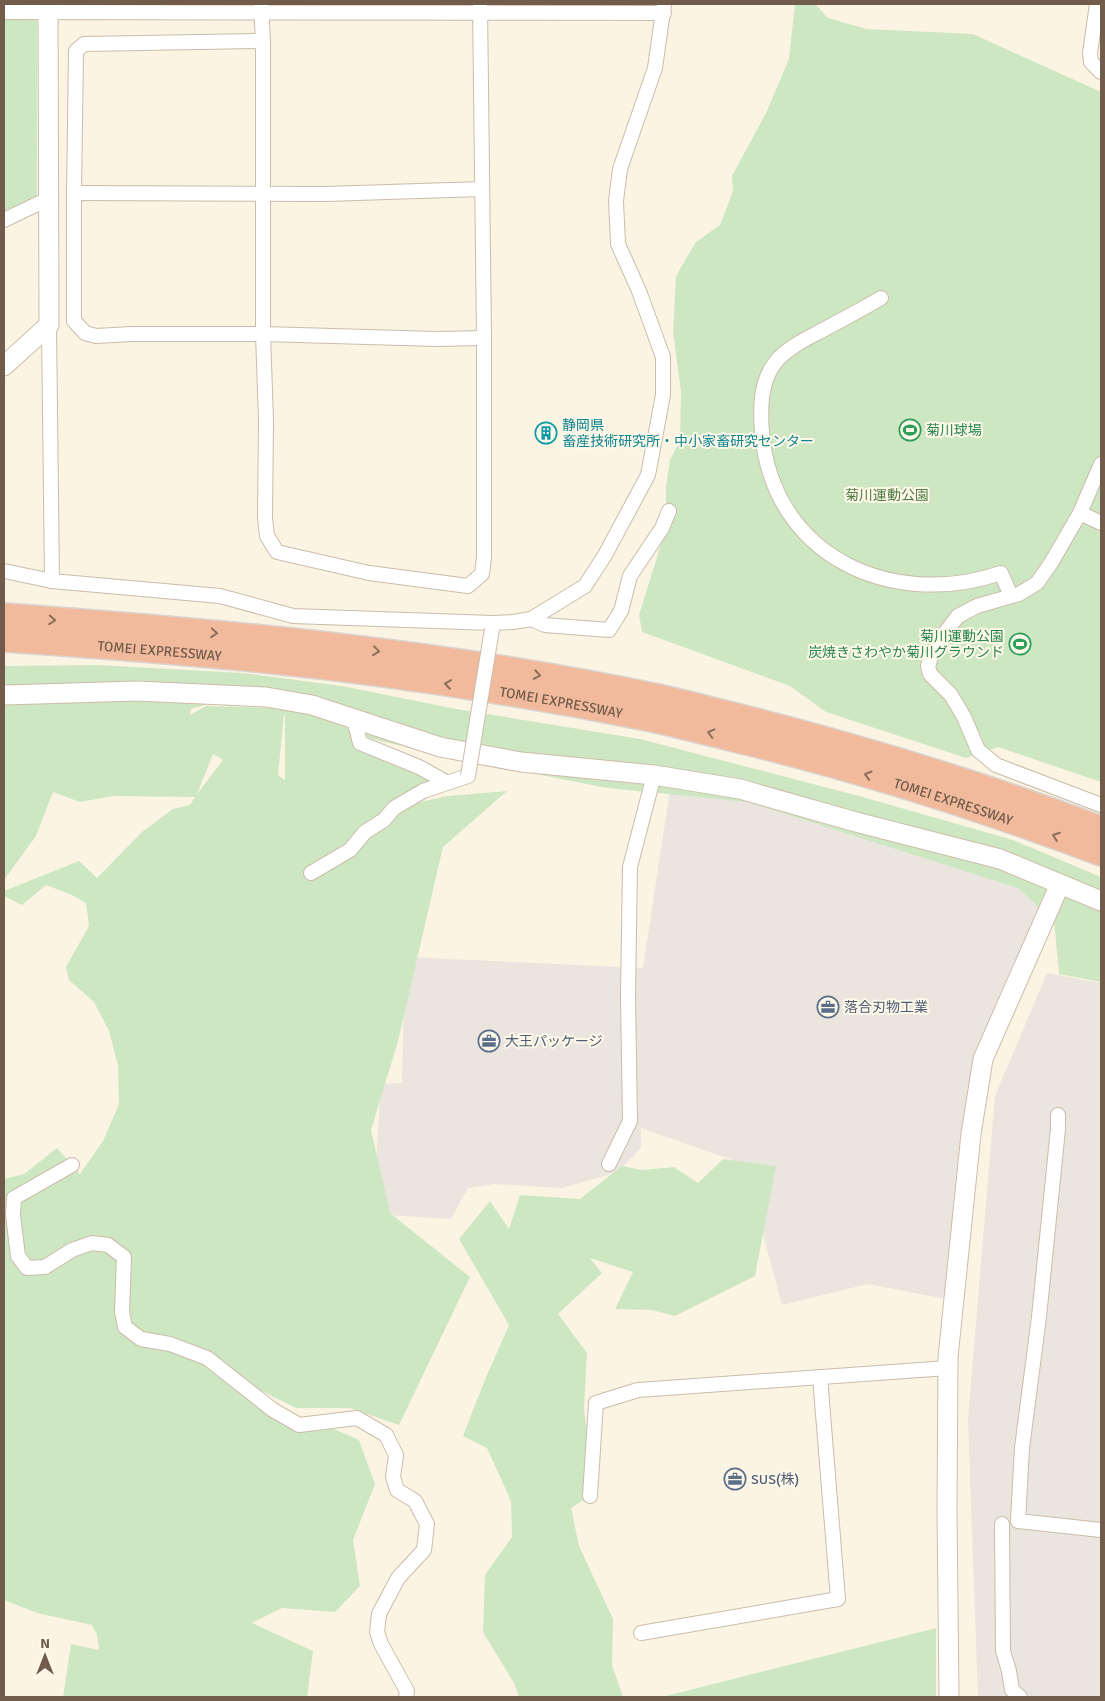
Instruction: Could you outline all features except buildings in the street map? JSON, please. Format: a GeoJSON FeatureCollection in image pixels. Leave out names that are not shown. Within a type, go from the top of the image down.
{"type":"FeatureCollection","features":[{"type":"Feature","properties":{"kind":"highway","name":"TOMEI EXPRESSWAY"},"geometry":{"type":"LineString","coordinates":[[4,616],[237,634],[381,651],[516,671],[654,696],[790,730],[910,763],[1037,805],[1101,829]]}},
{"type":"Feature","properties":{"kind":"highway","name":"TOMEI EXPRESSWAY"},"geometry":{"type":"LineString","coordinates":[[4,639],[235,657],[379,674],[513,694],[650,719],[783,751],[902,784],[1030,826],[1101,853]]}},
{"type":"Feature","properties":{"kind":"street"},"geometry":{"type":"LineString","coordinates":[[1096,4],[1090,53],[1091,62],[1101,72]]}},
{"type":"Feature","properties":{"kind":"street"},"geometry":{"type":"LineString","coordinates":[[48,8],[52,581]]}},
{"type":"Feature","properties":{"kind":"street"},"geometry":{"type":"LineString","coordinates":[[4,12],[48,8],[664,8],[655,68],[620,169],[616,201],[618,244],[639,291],[663,357],[663,395],[648,475],[605,555],[585,586],[530,619],[492,626],[293,616],[220,596],[52,581],[4,571]]}},
{"type":"Feature","properties":{"kind":"street"},"geometry":{"type":"LineString","coordinates":[[261,8],[263,41],[262,192],[264,309],[262,334],[266,420],[264,518],[267,536],[277,552],[369,573],[468,586],[482,574],[484,558],[484,338],[480,8]]}},
{"type":"Feature","properties":{"kind":"street"},"geometry":{"type":"LineString","coordinates":[[263,41],[84,44],[76,51],[74,321],[85,333],[96,336],[132,334],[262,334],[436,339],[484,338]]}},
{"type":"Feature","properties":{"kind":"street"},"geometry":{"type":"LineString","coordinates":[[74,193],[262,192],[325,194],[482,189]]}},
{"type":"Feature","properties":{"kind":"street"},"geometry":{"type":"LineString","coordinates":[[4,220],[50,198]]}},
{"type":"Feature","properties":{"kind":"street"},"geometry":{"type":"LineString","coordinates":[[881,298],[794,345],[779,358],[768,375],[762,392],[761,422],[767,465],[774,486],[788,513],[808,536],[829,555],[855,569],[905,584],[961,583],[1002,573],[1011,596]]}},
{"type":"Feature","properties":{"kind":"street"},"geometry":{"type":"LineString","coordinates":[[4,366],[49,324]]}},
{"type":"Feature","properties":{"kind":"street"},"geometry":{"type":"LineString","coordinates":[[1101,464],[1080,512],[1051,563],[1037,583],[1019,594],[977,606],[958,616],[932,654],[928,666],[930,674],[951,694],[964,717],[978,750],[996,766],[1101,805]]}},
{"type":"Feature","properties":{"kind":"street"},"geometry":{"type":"LineString","coordinates":[[530,619],[545,625],[609,630],[621,611],[630,576],[662,528],[669,512]]}},
{"type":"Feature","properties":{"kind":"street"},"geometry":{"type":"LineString","coordinates":[[1080,512],[1101,523]]}},
{"type":"Feature","properties":{"kind":"street"},"geometry":{"type":"LineString","coordinates":[[311,873],[350,850],[365,832],[384,820],[394,808],[423,791],[468,776],[492,626]]}},
{"type":"Feature","properties":{"kind":"street"},"geometry":{"type":"LineString","coordinates":[[4,695],[137,691],[266,697],[312,705],[440,748],[521,762],[654,775],[740,789],[856,822],[1000,858],[1101,901]]}},
{"type":"Feature","properties":{"kind":"street"},"geometry":{"type":"LineString","coordinates":[[354,720],[360,743],[419,767],[446,782]]}},
{"type":"Feature","properties":{"kind":"street"},"geometry":{"type":"LineString","coordinates":[[609,1164],[630,1121],[628,995],[630,866],[654,775]]}},
{"type":"Feature","properties":{"kind":"street"},"geometry":{"type":"LineString","coordinates":[[949,1697],[948,1368],[971,1134],[983,1059],[1060,884]]}},
{"type":"Feature","properties":{"kind":"street"},"geometry":{"type":"LineString","coordinates":[[1058,1115],[1039,1318],[1022,1448],[1018,1521],[1101,1530]]}},
{"type":"Feature","properties":{"kind":"street"},"geometry":{"type":"LineString","coordinates":[[72,1165],[14,1198],[13,1215],[18,1256],[27,1268],[45,1267],[72,1250],[92,1243],[108,1245],[124,1256],[123,1320],[125,1327],[141,1339],[170,1344],[207,1358],[273,1410],[299,1425],[357,1418],[386,1435],[396,1455],[393,1477],[397,1490],[415,1501],[427,1524],[424,1550],[398,1578],[379,1614],[377,1632],[381,1644],[407,1691],[406,1697]]}},
{"type":"Feature","properties":{"kind":"street"},"geometry":{"type":"LineString","coordinates":[[590,1496],[596,1403],[638,1390],[948,1368]]}},
{"type":"Feature","properties":{"kind":"street"},"geometry":{"type":"LineString","coordinates":[[641,1633],[838,1599],[820,1377]]}},
{"type":"Feature","properties":{"kind":"street"},"geometry":{"type":"LineString","coordinates":[[1002,1524],[1003,1652],[1012,1690],[1020,1697]]}},
{"type":"Feature","properties":{"kind":"shaded area"},"geometry":{"type":"Polygon","coordinates":[[[671,784],[759,798],[1049,891],[978,1056],[946,1299],[868,1284],[782,1305],[760,1223],[761,1170],[641,1128],[641,1148],[618,1172],[562,1188],[495,1184],[468,1188],[451,1219],[373,1214],[381,1084],[402,1083],[405,957],[643,968],[671,784]]]}},
{"type":"Feature","properties":{"kind":"shaded area"},"geometry":{"type":"Polygon","coordinates":[[[1047,973],[1101,983],[1101,1697],[978,1697],[968,1419],[995,1096],[1047,973]]]}},
{"type":"Feature","properties":{"kind":"green space"},"geometry":{"type":"Polygon","coordinates":[[[4,4],[37,4],[37,197],[4,211],[4,4]]]}},
{"type":"Feature","properties":{"kind":"green space","name":"菊川運動公園"},"geometry":{"type":"Polygon","coordinates":[[[795,4],[815,4],[828,18],[866,29],[973,34],[1101,92],[1101,782],[998,747],[966,758],[826,712],[790,686],[642,632],[639,615],[666,528],[666,486],[670,460],[680,440],[681,392],[673,331],[676,276],[696,242],[720,225],[733,191],[732,176],[766,113],[789,59],[795,4]]]}},
{"type":"Feature","properties":{"kind":"green space"},"geometry":{"type":"Polygon","coordinates":[[[97,665],[243,673],[342,686],[456,709],[640,739],[859,796],[1013,840],[1101,877],[1101,982],[1059,974],[1054,921],[1018,888],[748,802],[607,788],[449,757],[372,739],[345,725],[360,743],[436,777],[396,807],[448,796],[507,791],[443,847],[398,1041],[371,1130],[390,1213],[470,1277],[399,1425],[350,1408],[296,1408],[233,1377],[286,1417],[318,1422],[359,1440],[375,1484],[353,1540],[360,1586],[335,1612],[282,1608],[252,1623],[313,1651],[307,1697],[63,1697],[71,1644],[99,1650],[97,1635],[92,1625],[37,1613],[4,1600],[4,1179],[24,1174],[57,1148],[80,1174],[103,1141],[119,1104],[118,1066],[109,1031],[94,1002],[69,980],[66,967],[89,926],[86,903],[72,895],[46,885],[22,905],[4,896],[4,891],[79,861],[97,878],[142,832],[173,809],[190,805],[195,797],[113,796],[80,802],[53,792],[36,836],[4,880],[4,666],[97,665]],[[235,696],[191,709],[190,715],[206,706],[285,708],[340,723],[329,717],[235,696]],[[284,715],[278,775],[285,780],[285,715],[284,715]],[[213,754],[197,794],[223,760],[213,754]]]}},
{"type":"Feature","properties":{"kind":"green space"},"geometry":{"type":"Polygon","coordinates":[[[723,1159],[776,1166],[755,1276],[675,1316],[652,1310],[615,1309],[633,1272],[590,1258],[602,1273],[558,1314],[587,1353],[584,1408],[596,1492],[571,1508],[579,1546],[613,1619],[612,1665],[623,1697],[519,1697],[514,1683],[483,1632],[485,1575],[512,1537],[511,1501],[487,1448],[463,1436],[509,1325],[459,1239],[490,1201],[509,1229],[520,1195],[580,1199],[622,1166],[642,1170],[674,1167],[698,1183],[723,1159]]]}},
{"type":"Feature","properties":{"kind":"green space"},"geometry":{"type":"Polygon","coordinates":[[[936,1628],[936,1697],[662,1697],[936,1628]]]}},
{"type":"Feature","properties":{"kind":"place","name":"菊川球場"},"geometry":{"type":"Point","coordinates":[910,430]}},
{"type":"Feature","properties":{"kind":"place","name":"静岡県 畜産技術研究所・中小家畜研究センター"},"geometry":{"type":"Point","coordinates":[546,433]}},
{"type":"Feature","properties":{"kind":"place","name":"菊川運動公園 炭焼きさわやか菊川グラウンド"},"geometry":{"type":"Point","coordinates":[1020,644]}},
{"type":"Feature","properties":{"kind":"place","name":"落合刃物工業"},"geometry":{"type":"Point","coordinates":[828,1007]}},
{"type":"Feature","properties":{"kind":"place","name":"大王パッケージ"},"geometry":{"type":"Point","coordinates":[489,1041]}},
{"type":"Feature","properties":{"kind":"place","name":"SUS(株)"},"geometry":{"type":"Point","coordinates":[735,1479]}}]}
